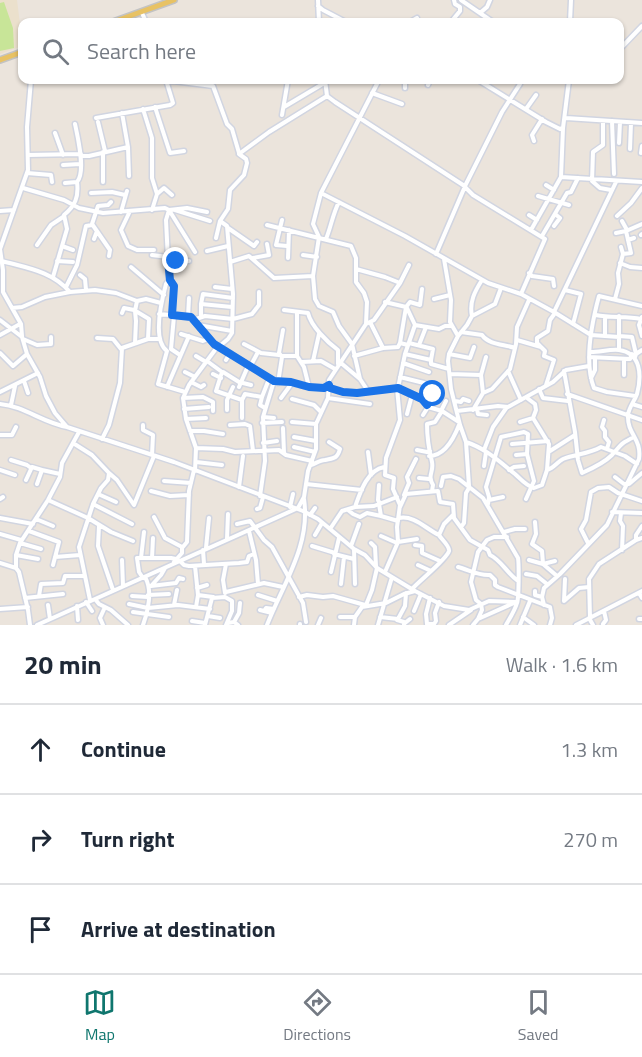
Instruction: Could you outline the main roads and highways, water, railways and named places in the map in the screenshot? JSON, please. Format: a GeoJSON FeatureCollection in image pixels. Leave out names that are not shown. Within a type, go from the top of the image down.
{"type":"FeatureCollection","features":[{"type":"Feature","properties":{"kind":"main road"},"geometry":{"type":"LineString","coordinates":[[126,18],[174,0]]}},
{"type":"Feature","properties":{"kind":"main road"},"geometry":{"type":"LineString","coordinates":[[0,60],[18,53]]}}]}
